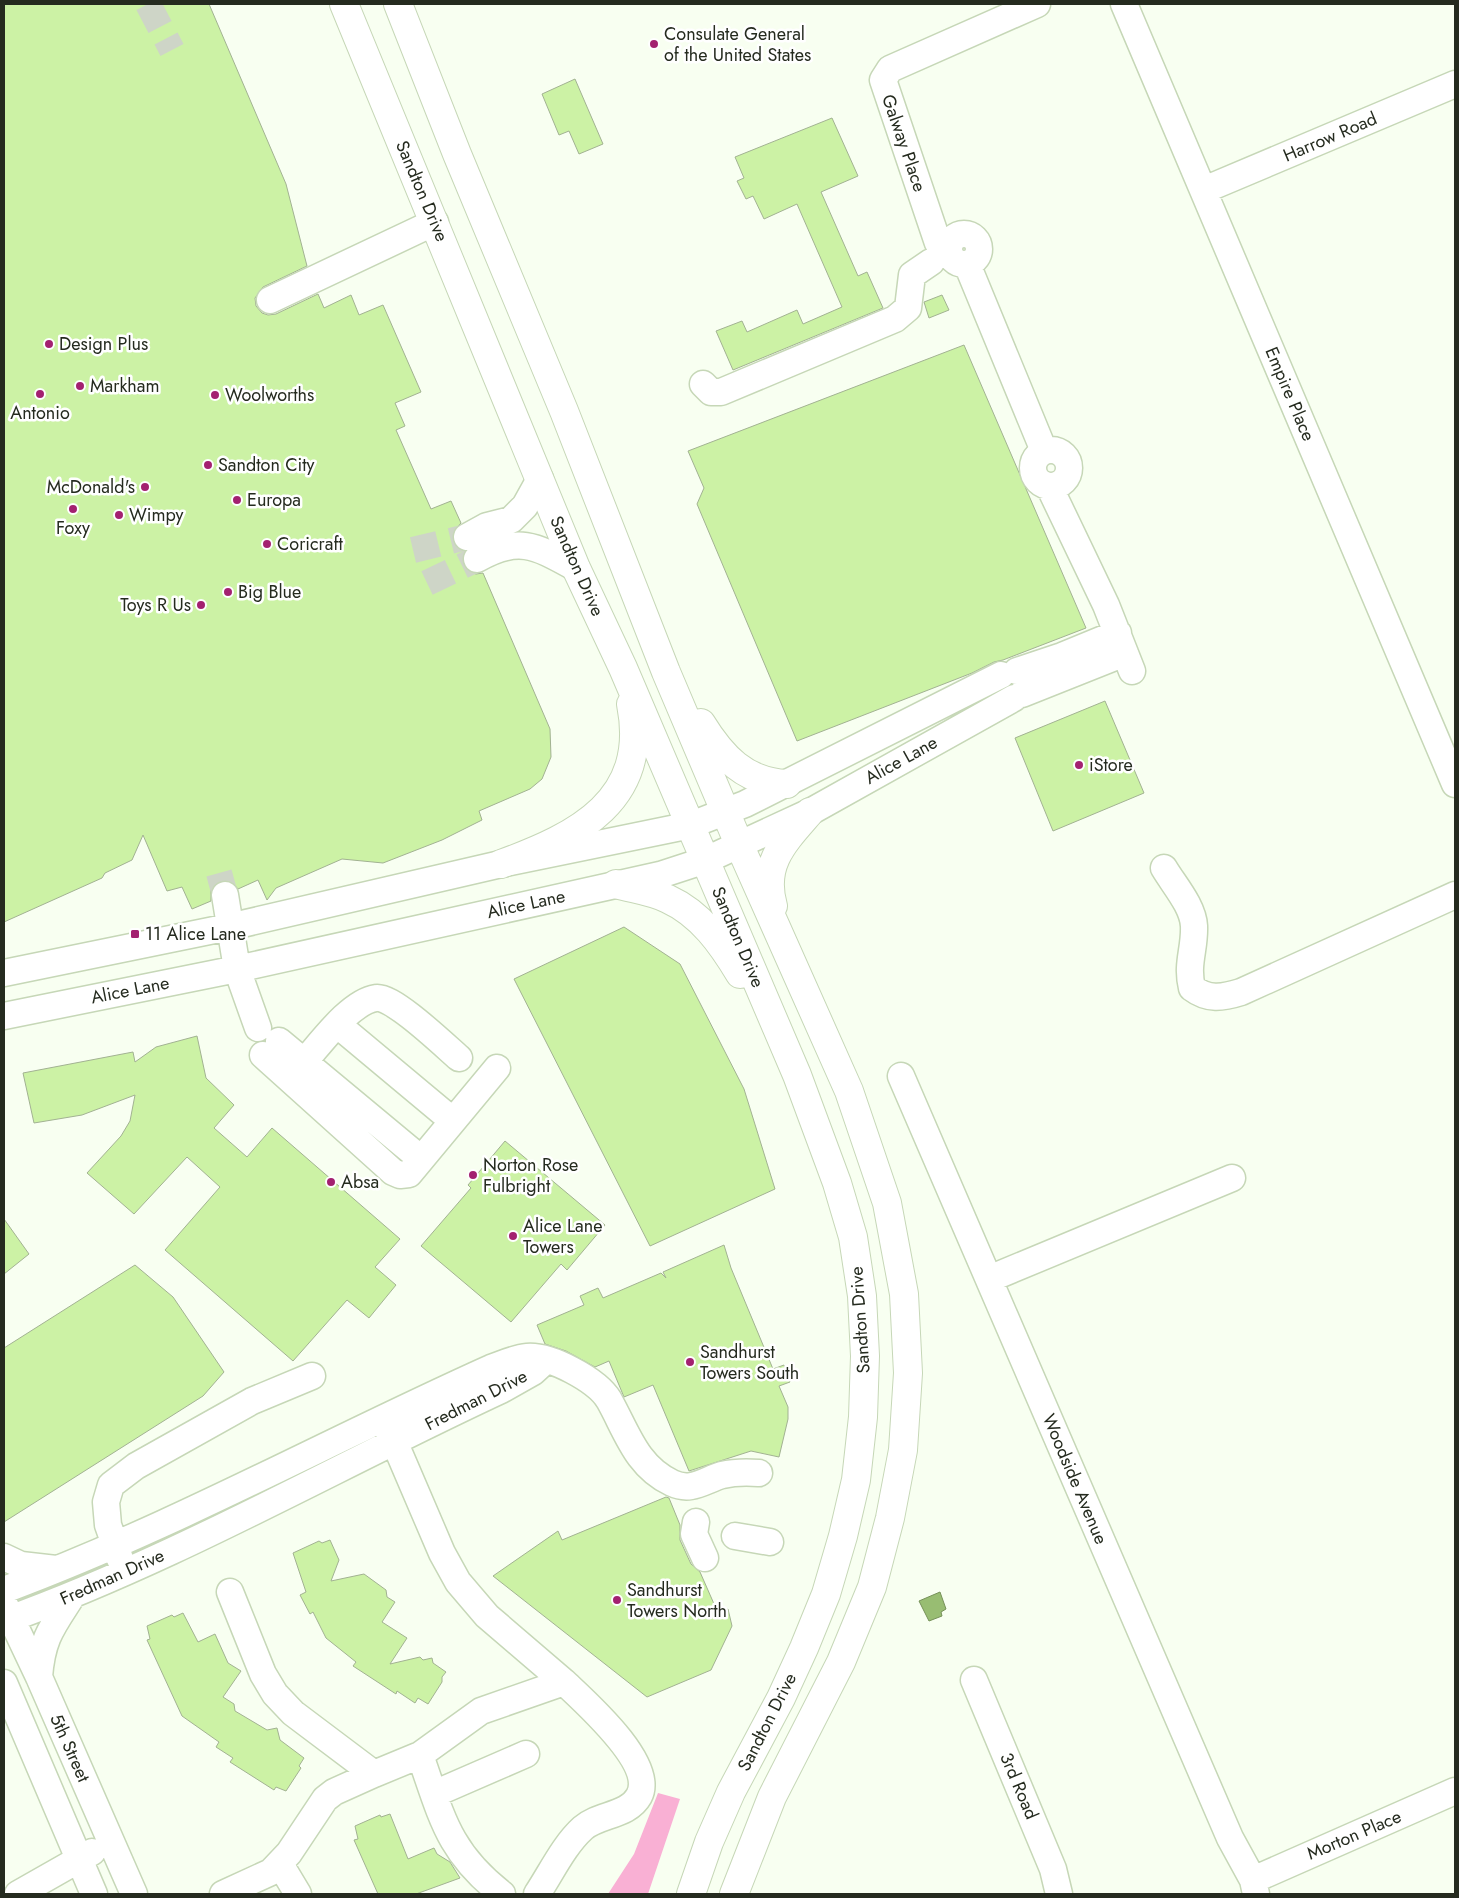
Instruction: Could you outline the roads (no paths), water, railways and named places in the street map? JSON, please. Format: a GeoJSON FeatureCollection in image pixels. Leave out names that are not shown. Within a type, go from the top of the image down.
{"type":"FeatureCollection","features":[{"type":"Feature","properties":{"kind":"main road"},"geometry":{"type":"LineString","coordinates":[[398,4],[457,154],[564,411],[666,672],[739,844],[849,1091],[887,1202],[904,1294],[908,1373],[904,1450],[890,1518],[872,1587],[841,1662],[772,1797],[734,1894]]}},
{"type":"Feature","properties":{"kind":"main road","name":"Sandton Drive"},"geometry":{"type":"LineString","coordinates":[[345,6],[576,568],[623,668],[797,1075],[837,1183],[853,1237],[862,1296],[865,1356],[863,1417],[856,1480],[843,1536],[826,1594],[781,1698],[727,1801],[708,1842],[691,1894]]}},
{"type":"Feature","properties":{"kind":"main road"},"geometry":{"type":"LineString","coordinates":[[502,864],[542,849],[591,821],[609,804],[625,780],[632,763],[634,739],[632,710],[623,668]]}},
{"type":"Feature","properties":{"kind":"main road"},"geometry":{"type":"LineString","coordinates":[[666,672],[722,753],[734,766],[759,779],[787,784]]}},
{"type":"Feature","properties":{"kind":"main road"},"geometry":{"type":"LineString","coordinates":[[786,948],[769,892],[770,876],[778,849],[810,812]]}},
{"type":"Feature","properties":{"kind":"main road"},"geometry":{"type":"LineString","coordinates":[[616,884],[667,898],[688,910],[708,928],[728,954],[797,1075]]}},
{"type":"Feature","properties":{"kind":"street","name":"Galway Place"},"geometry":{"type":"LineString","coordinates":[[949,259],[938,243],[883,80],[884,75],[890,70],[1037,4]]}},
{"type":"Feature","properties":{"kind":"street","name":"Empire Place"},"geometry":{"type":"LineString","coordinates":[[1124,4],[1455,784]]}},
{"type":"Feature","properties":{"kind":"street","name":"Harrow Road"},"geometry":{"type":"LineString","coordinates":[[1204,190],[1455,84]]}},
{"type":"Feature","properties":{"kind":"street"},"geometry":{"type":"LineString","coordinates":[[270,300],[435,222]]}},
{"type":"Feature","properties":{"kind":"street"},"geometry":{"type":"LineString","coordinates":[[703,384],[712,392],[721,392],[895,320],[908,308],[912,275],[949,259],[1044,451],[1035,459],[1032,470],[1038,481],[1059,479],[1074,537],[1125,652],[1014,685]]}},
{"type":"Feature","properties":{"kind":"street"},"geometry":{"type":"LineString","coordinates":[[540,478],[525,506],[511,520],[487,526],[472,548],[492,550],[517,544],[543,550],[576,568]]}},
{"type":"Feature","properties":{"kind":"street","name":"Alice Lane"},"geometry":{"type":"LineString","coordinates":[[4,973],[229,927],[502,864],[691,825],[727,813],[787,784],[1014,685]]}},
{"type":"Feature","properties":{"kind":"street","name":"Alice Lane"},"geometry":{"type":"LineString","coordinates":[[4,1016],[237,969],[660,875],[706,860],[810,812],[1014,685]]}},
{"type":"Feature","properties":{"kind":"street"},"geometry":{"type":"LineString","coordinates":[[1164,868],[1189,909],[1194,925],[1188,973],[1192,988],[1201,994],[1220,998],[1241,992],[1455,895]]}},
{"type":"Feature","properties":{"kind":"street"},"geometry":{"type":"LineString","coordinates":[[224,895],[237,969],[267,1041],[393,1172],[405,1176],[497,1068]]}},
{"type":"Feature","properties":{"kind":"street"},"geometry":{"type":"LineString","coordinates":[[304,1062],[360,1004],[377,997],[392,1001],[459,1058]]}},
{"type":"Feature","properties":{"kind":"street"},"geometry":{"type":"LineString","coordinates":[[335,1028],[452,1121]]}},
{"type":"Feature","properties":{"kind":"street"},"geometry":{"type":"LineString","coordinates":[[267,1041],[304,1062],[421,1159]]}},
{"type":"Feature","properties":{"kind":"street","name":"Woodside Avenue"},"geometry":{"type":"LineString","coordinates":[[901,1076],[1230,1838],[1254,1887]]}},
{"type":"Feature","properties":{"kind":"street"},"geometry":{"type":"LineString","coordinates":[[989,1280],[1232,1178]]}},
{"type":"Feature","properties":{"kind":"street","name":"Fredman Drive"},"geometry":{"type":"LineString","coordinates":[[4,1590],[60,1569],[269,1475],[388,1431],[437,1407],[501,1390],[533,1372],[545,1361],[554,1361],[571,1370],[594,1385],[608,1398],[629,1442],[646,1466],[671,1482],[685,1487],[697,1486],[721,1476],[740,1472],[760,1474]]}},
{"type":"Feature","properties":{"kind":"street"},"geometry":{"type":"LineString","coordinates":[[125,1572],[108,1526],[106,1502],[111,1485],[136,1466],[252,1401],[312,1376]]}},
{"type":"Feature","properties":{"kind":"street"},"geometry":{"type":"LineString","coordinates":[[388,1431],[442,1553],[458,1582],[486,1616],[564,1682],[608,1724],[628,1751],[642,1780],[639,1795],[627,1808],[584,1827],[573,1839],[537,1894]]}},
{"type":"Feature","properties":{"kind":"street","name":"Fredman Drive"},"geometry":{"type":"LineString","coordinates":[[6,1614],[72,1596],[125,1572],[348,1464],[388,1431]]}},
{"type":"Feature","properties":{"kind":"street"},"geometry":{"type":"LineString","coordinates":[[348,1464],[372,1463],[385,1467],[411,1481]]}},
{"type":"Feature","properties":{"kind":"street"},"geometry":{"type":"LineString","coordinates":[[696,1522],[694,1534],[705,1558]]}},
{"type":"Feature","properties":{"kind":"street"},"geometry":{"type":"LineString","coordinates":[[735,1536],[770,1542]]}},
{"type":"Feature","properties":{"kind":"street"},"geometry":{"type":"LineString","coordinates":[[4,1557],[20,1564],[60,1569]]}},
{"type":"Feature","properties":{"kind":"street"},"geometry":{"type":"LineString","coordinates":[[230,1592],[262,1674],[275,1694],[293,1712],[374,1774]]}},
{"type":"Feature","properties":{"kind":"street"},"geometry":{"type":"LineString","coordinates":[[39,1677],[42,1646],[48,1632],[72,1596]]}},
{"type":"Feature","properties":{"kind":"street","name":"5th Street"},"geometry":{"type":"LineString","coordinates":[[6,1614],[39,1677],[134,1894]]}},
{"type":"Feature","properties":{"kind":"street","name":"3rd Road"},"geometry":{"type":"LineString","coordinates":[[974,1680],[1054,1869],[1059,1894]]}},
{"type":"Feature","properties":{"kind":"street"},"geometry":{"type":"LineString","coordinates":[[223,1894],[271,1872],[280,1864],[325,1799],[334,1792],[420,1755],[481,1711],[564,1682]]}},
{"type":"Feature","properties":{"kind":"street","name":"5th Street"},"geometry":{"type":"LineString","coordinates":[[4,1683],[94,1894]]}},
{"type":"Feature","properties":{"kind":"street"},"geometry":{"type":"LineString","coordinates":[[434,1794],[526,1754]]}},
{"type":"Feature","properties":{"kind":"street"},"geometry":{"type":"LineString","coordinates":[[420,1755],[451,1840],[462,1857],[478,1875],[502,1894]]}},
{"type":"Feature","properties":{"kind":"street","name":"Morton Place"},"geometry":{"type":"LineString","coordinates":[[1254,1887],[1452,1800]]}},
{"type":"Feature","properties":{"kind":"street"},"geometry":{"type":"LineString","coordinates":[[18,1894],[78,1858],[111,1842]]}},
{"type":"Feature","properties":{"kind":"street"},"geometry":{"type":"LineString","coordinates":[[280,1864],[298,1894]]}},
{"type":"Feature","properties":{"kind":"tunnel"},"geometry":{"type":"LineString","coordinates":[[148,4],[172,50]]}},
{"type":"Feature","properties":{"kind":"tunnel"},"geometry":{"type":"LineString","coordinates":[[413,550],[467,537]]}},
{"type":"Feature","properties":{"kind":"tunnel"},"geometry":{"type":"LineString","coordinates":[[427,583],[477,559]]}},
{"type":"Feature","properties":{"kind":"tunnel"},"geometry":{"type":"LineString","coordinates":[[219,873],[225,895]]}},
{"type":"Feature","properties":{"kind":"place","name":"Consulate General of the United States"},"geometry":{"type":"Point","coordinates":[654,44]}},
{"type":"Feature","properties":{"kind":"place","name":"Design Plus"},"geometry":{"type":"Point","coordinates":[49,344]}},
{"type":"Feature","properties":{"kind":"place","name":"Markham"},"geometry":{"type":"Point","coordinates":[80,386]}},
{"type":"Feature","properties":{"kind":"place","name":"Antonio"},"geometry":{"type":"Point","coordinates":[40,394]}},
{"type":"Feature","properties":{"kind":"place","name":"Woolworths"},"geometry":{"type":"Point","coordinates":[215,395]}},
{"type":"Feature","properties":{"kind":"place","name":"Sandton City"},"geometry":{"type":"Point","coordinates":[208,465]}},
{"type":"Feature","properties":{"kind":"place","name":"McDonald's"},"geometry":{"type":"Point","coordinates":[145,487]}},
{"type":"Feature","properties":{"kind":"place","name":"Europa"},"geometry":{"type":"Point","coordinates":[237,500]}},
{"type":"Feature","properties":{"kind":"place","name":"Foxy"},"geometry":{"type":"Point","coordinates":[73,509]}},
{"type":"Feature","properties":{"kind":"place","name":"Wimpy"},"geometry":{"type":"Point","coordinates":[119,515]}},
{"type":"Feature","properties":{"kind":"place","name":"Coricraft"},"geometry":{"type":"Point","coordinates":[267,544]}},
{"type":"Feature","properties":{"kind":"place","name":"Big Blue"},"geometry":{"type":"Point","coordinates":[228,592]}},
{"type":"Feature","properties":{"kind":"place","name":"Toys R Us"},"geometry":{"type":"Point","coordinates":[201,605]}},
{"type":"Feature","properties":{"kind":"place","name":"iStore"},"geometry":{"type":"Point","coordinates":[1079,765]}},
{"type":"Feature","properties":{"kind":"place","name":"11 Alice Lane"},"geometry":{"type":"Point","coordinates":[135,934]}},
{"type":"Feature","properties":{"kind":"place","name":"Norton Rose Fulbright"},"geometry":{"type":"Point","coordinates":[473,1175]}},
{"type":"Feature","properties":{"kind":"place","name":"Absa"},"geometry":{"type":"Point","coordinates":[331,1182]}},
{"type":"Feature","properties":{"kind":"place","name":"Alice Lane Towers"},"geometry":{"type":"Point","coordinates":[513,1236]}},
{"type":"Feature","properties":{"kind":"place","name":"Sandhurst Towers South"},"geometry":{"type":"Point","coordinates":[690,1362]}},
{"type":"Feature","properties":{"kind":"place","name":"Sandhurst Towers North"},"geometry":{"type":"Point","coordinates":[617,1600]}}]}
